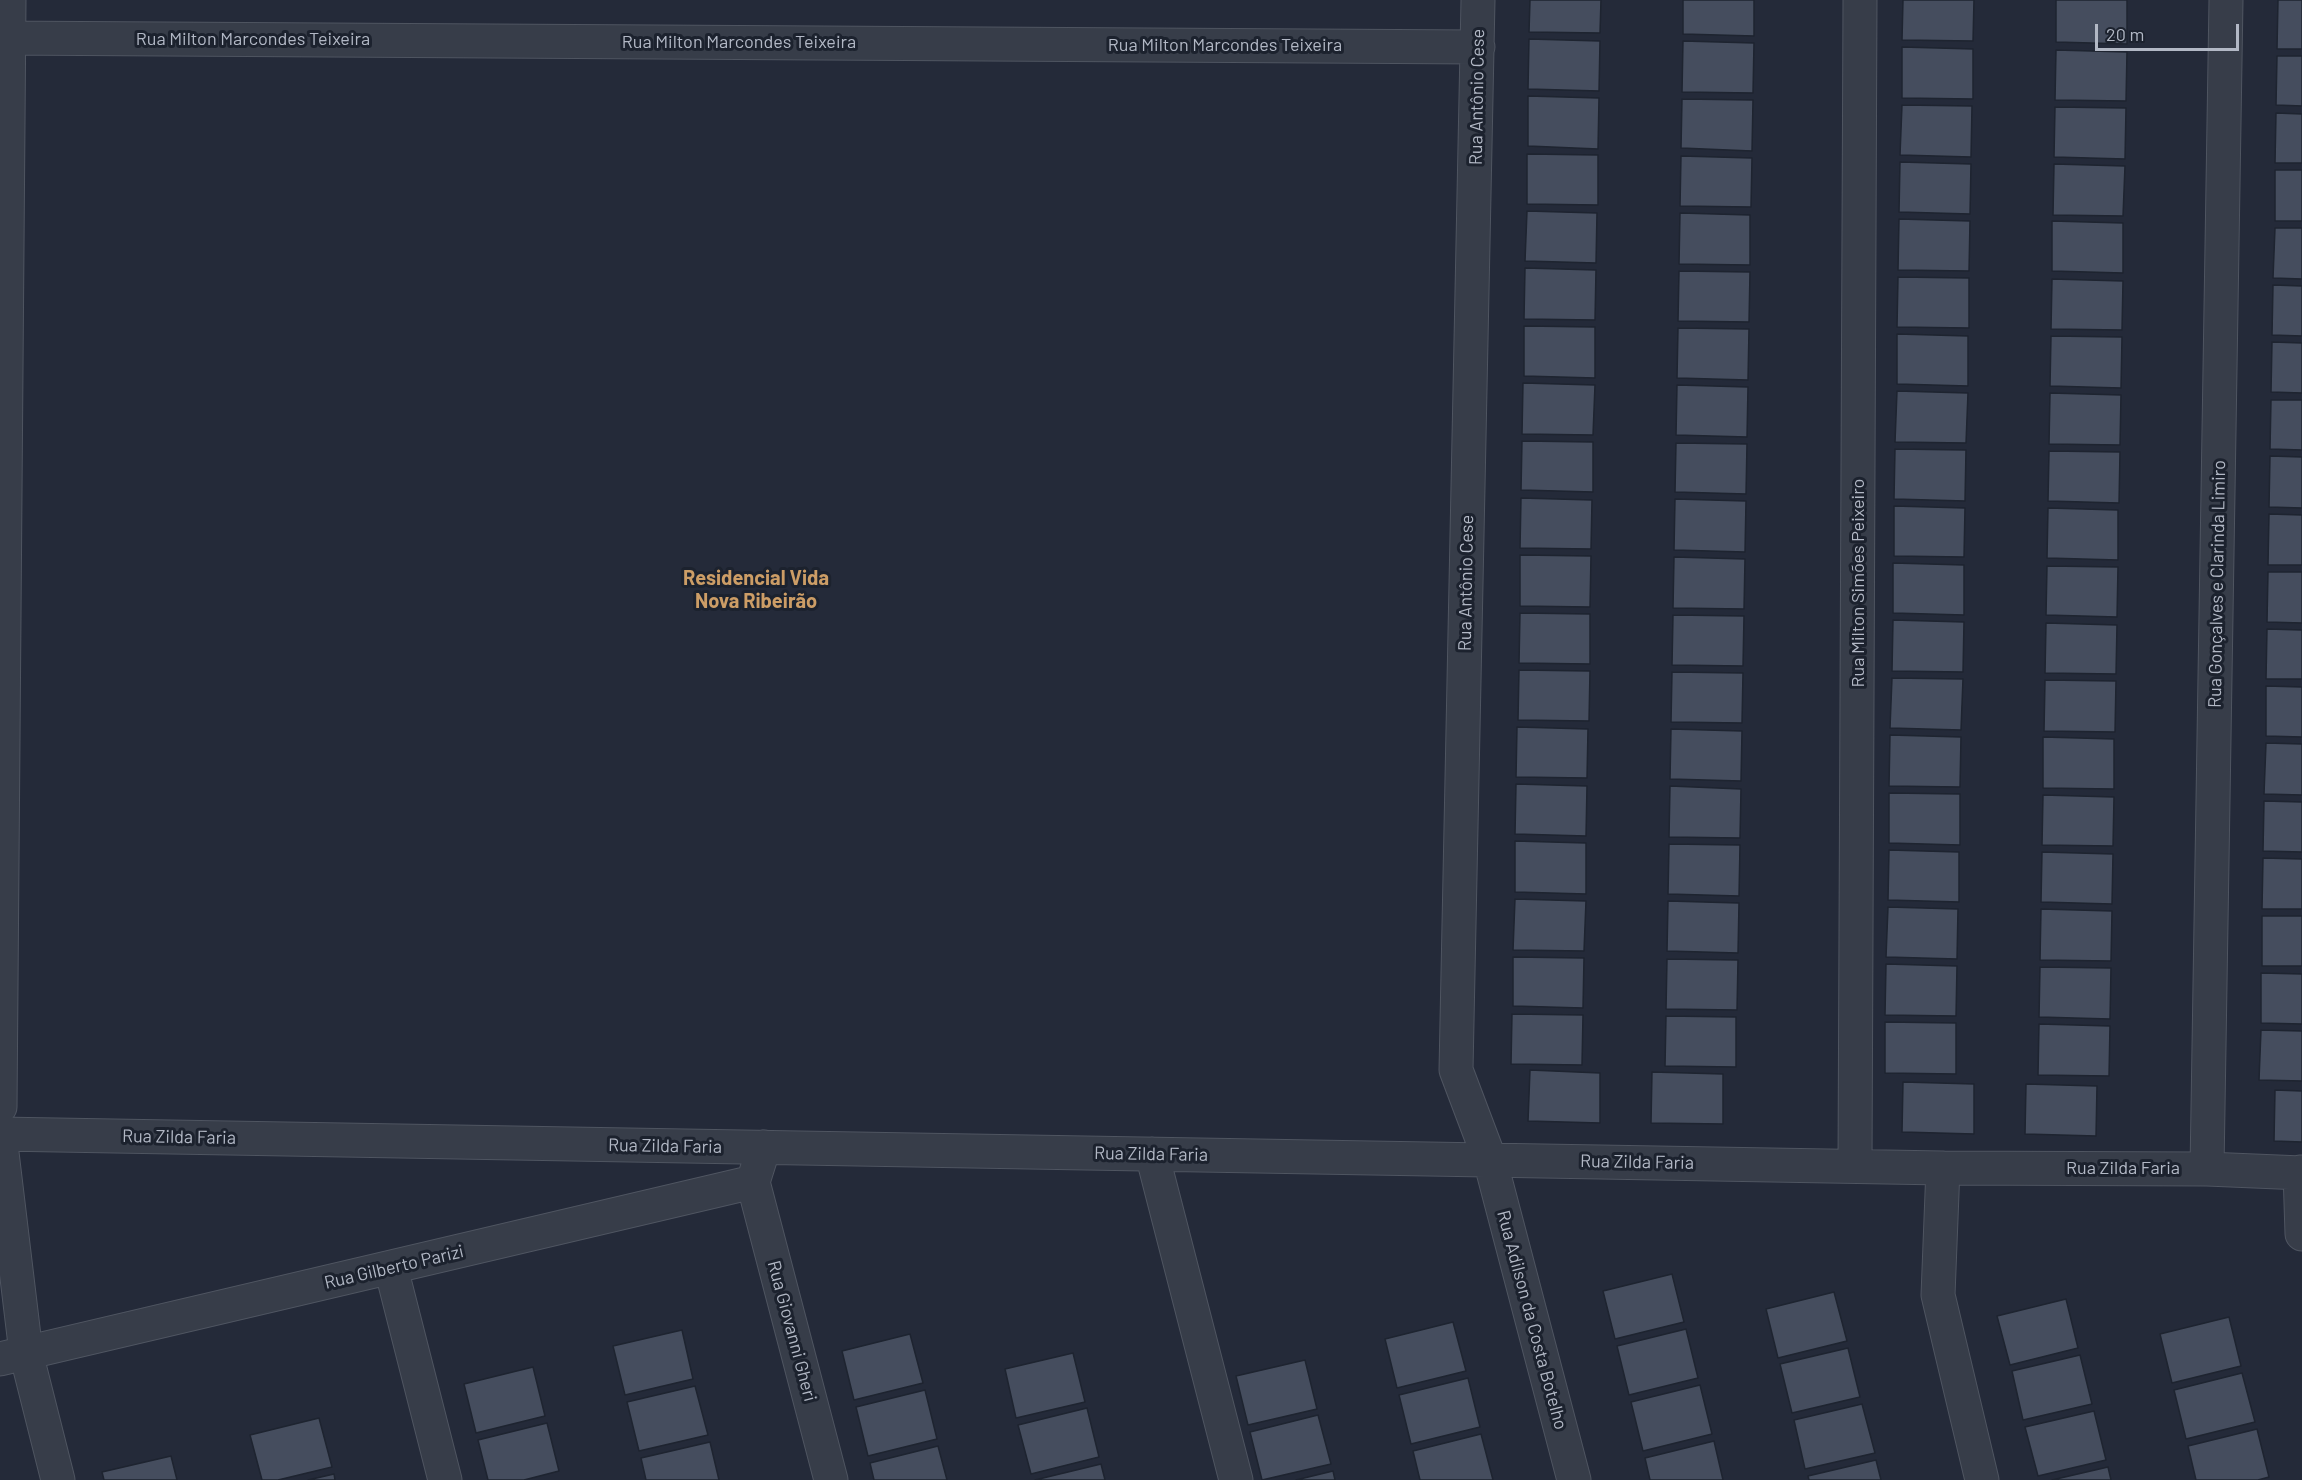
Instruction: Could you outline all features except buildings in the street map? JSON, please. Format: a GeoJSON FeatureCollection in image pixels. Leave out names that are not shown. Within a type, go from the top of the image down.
{"type":"FeatureCollection","features":[{"type":"Feature","properties":{"kind":"street"},"geometry":{"type":"LineString","coordinates":[[0,1107],[4,38],[9,0]]}},
{"type":"Feature","properties":{"kind":"street","name":"Rua Antônio Cese"},"geometry":{"type":"LineString","coordinates":[[1478,0],[1456,1070],[1490,1160]]}},
{"type":"Feature","properties":{"kind":"street","name":"Rua Milton Simões Peixeiro"},"geometry":{"type":"LineString","coordinates":[[1855,1166],[1860,0]]}},
{"type":"Feature","properties":{"kind":"street","name":"Rua Gonçalves e Clarinda Limiro"},"geometry":{"type":"LineString","coordinates":[[2207,1169],[2226,0]]}},
{"type":"Feature","properties":{"kind":"street","name":"Rua Milton Marcondes Teixeira"},"geometry":{"type":"LineString","coordinates":[[4,38],[1478,47]]}},
{"type":"Feature","properties":{"kind":"street"},"geometry":{"type":"LineString","coordinates":[[0,1135],[13,1356],[58,1480]]}},
{"type":"Feature","properties":{"kind":"street","name":"Rua Zilda Faria"},"geometry":{"type":"LineString","coordinates":[[0,1135],[2301,1172]]}},
{"type":"Feature","properties":{"kind":"street"},"geometry":{"type":"LineString","coordinates":[[753,1182],[764,1147]]}},
{"type":"Feature","properties":{"kind":"street"},"geometry":{"type":"LineString","coordinates":[[1152,1154],[1236,1480]]}},
{"type":"Feature","properties":{"kind":"street","name":"Rua Adilson da Costa Botelho"},"geometry":{"type":"LineString","coordinates":[[1490,1160],[1574,1480]]}},
{"type":"Feature","properties":{"kind":"street"},"geometry":{"type":"LineString","coordinates":[[1943,1168],[1938,1295],[1982,1480]]}},
{"type":"Feature","properties":{"kind":"street"},"geometry":{"type":"LineString","coordinates":[[2301,1172],[2302,1234]]}},
{"type":"Feature","properties":{"kind":"street","name":"Rua Gilberto Parizi"},"geometry":{"type":"LineString","coordinates":[[13,1356],[753,1182]]}},
{"type":"Feature","properties":{"kind":"street","name":"Rua Giovanni Gheri"},"geometry":{"type":"LineString","coordinates":[[753,1182],[831,1480]]}},
{"type":"Feature","properties":{"kind":"street"},"geometry":{"type":"LineString","coordinates":[[391,1268],[445,1480]]}},
{"type":"Feature","properties":{"kind":"district","name":"Residencial Vida Nova Ribeirão"},"geometry":{"type":"Point","coordinates":[756,590]}}]}
